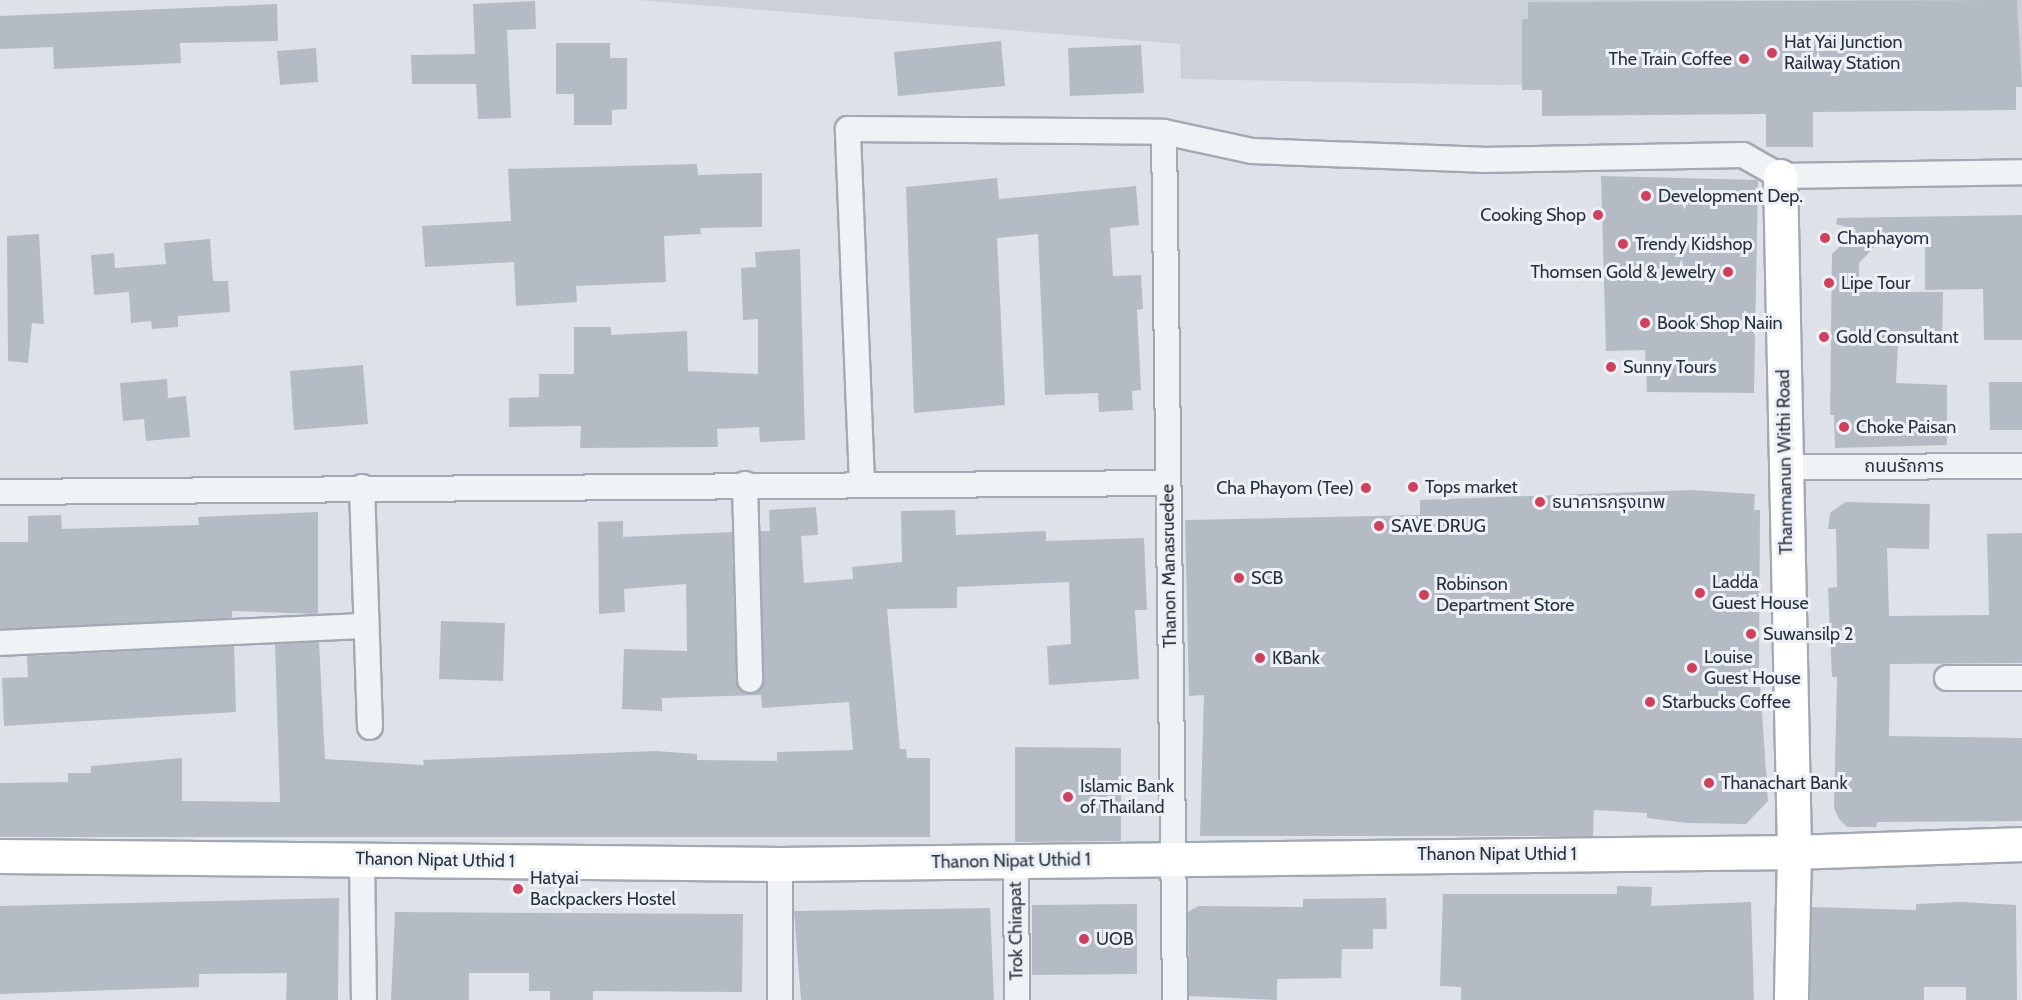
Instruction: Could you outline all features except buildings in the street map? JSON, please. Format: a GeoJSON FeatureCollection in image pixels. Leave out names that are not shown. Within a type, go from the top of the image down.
{"type":"FeatureCollection","features":[{"type":"Feature","properties":{"kind":"street"},"geometry":{"type":"LineString","coordinates":[[862,483],[848,129],[1164,132],[1252,151],[1482,160],[1743,155],[1780,176],[2022,172]]}},
{"type":"Feature","properties":{"kind":"street","name":"Thanon Manasruedee"},"geometry":{"type":"LineString","coordinates":[[1164,132],[1167,483],[1176,857],[1175,1000]]}},
{"type":"Feature","properties":{"kind":"street","name":"Thammanun Withi Road"},"geometry":{"type":"LineString","coordinates":[[1780,176],[1794,852],[1791,1000]]}},
{"type":"Feature","properties":{"kind":"street","name":"ถนนรัถการ"},"geometry":{"type":"LineString","coordinates":[[1785,467],[2022,466]]}},
{"type":"Feature","properties":{"kind":"street"},"geometry":{"type":"LineString","coordinates":[[0,492],[862,483],[1167,483]]}},
{"type":"Feature","properties":{"kind":"street"},"geometry":{"type":"LineString","coordinates":[[745,484],[750,680]]}},
{"type":"Feature","properties":{"kind":"street"},"geometry":{"type":"LineString","coordinates":[[362,487],[370,727]]}},
{"type":"Feature","properties":{"kind":"street"},"geometry":{"type":"LineString","coordinates":[[0,643],[366,626]]}},
{"type":"Feature","properties":{"kind":"street"},"geometry":{"type":"LineString","coordinates":[[1947,678],[2022,678]]}},
{"type":"Feature","properties":{"kind":"street","name":"Thanon Nipat Uthid 1"},"geometry":{"type":"LineString","coordinates":[[0,856],[780,864],[1016,862],[1176,857],[1794,852],[2022,844]]}},
{"type":"Feature","properties":{"kind":"street"},"geometry":{"type":"LineString","coordinates":[[362,859],[364,1000]]}},
{"type":"Feature","properties":{"kind":"street","name":"Trok Chirapat"},"geometry":{"type":"LineString","coordinates":[[1016,862],[1017,1000]]}},
{"type":"Feature","properties":{"kind":"street"},"geometry":{"type":"LineString","coordinates":[[780,864],[780,1000]]}},
{"type":"Feature","properties":{"kind":"shaded area"},"geometry":{"type":"Polygon","coordinates":[[[638,0],[2022,0],[2022,78],[1496,85],[1181,79],[1180,44],[638,0]]]}},
{"type":"Feature","properties":{"kind":"place","name":"Hat Yai Junction Railway Station"},"geometry":{"type":"Point","coordinates":[1772,53]}},
{"type":"Feature","properties":{"kind":"place","name":"The Train Coffee"},"geometry":{"type":"Point","coordinates":[1744,59]}},
{"type":"Feature","properties":{"kind":"place","name":"Development Dep."},"geometry":{"type":"Point","coordinates":[1646,196]}},
{"type":"Feature","properties":{"kind":"place","name":"Cooking Shop"},"geometry":{"type":"Point","coordinates":[1598,215]}},
{"type":"Feature","properties":{"kind":"place","name":"Chaphayom"},"geometry":{"type":"Point","coordinates":[1825,238]}},
{"type":"Feature","properties":{"kind":"place","name":"Trendy Kidshop"},"geometry":{"type":"Point","coordinates":[1623,244]}},
{"type":"Feature","properties":{"kind":"place","name":"Thomsen Gold & Jewelry"},"geometry":{"type":"Point","coordinates":[1728,272]}},
{"type":"Feature","properties":{"kind":"place","name":"Lipe Tour"},"geometry":{"type":"Point","coordinates":[1829,283]}},
{"type":"Feature","properties":{"kind":"place","name":"Book Shop Naiin"},"geometry":{"type":"Point","coordinates":[1645,323]}},
{"type":"Feature","properties":{"kind":"place","name":"Gold Consultant"},"geometry":{"type":"Point","coordinates":[1824,337]}},
{"type":"Feature","properties":{"kind":"place","name":"Sunny Tours"},"geometry":{"type":"Point","coordinates":[1611,367]}},
{"type":"Feature","properties":{"kind":"place","name":"Choke Paisan"},"geometry":{"type":"Point","coordinates":[1844,427]}},
{"type":"Feature","properties":{"kind":"place","name":"Tops market"},"geometry":{"type":"Point","coordinates":[1413,487]}},
{"type":"Feature","properties":{"kind":"place","name":"Cha Phayom (Tee)"},"geometry":{"type":"Point","coordinates":[1366,488]}},
{"type":"Feature","properties":{"kind":"place","name":"ธนาคารกรุงเทพ"},"geometry":{"type":"Point","coordinates":[1540,502]}},
{"type":"Feature","properties":{"kind":"place","name":"SAVE DRUG"},"geometry":{"type":"Point","coordinates":[1379,526]}},
{"type":"Feature","properties":{"kind":"place","name":"SCB"},"geometry":{"type":"Point","coordinates":[1239,578]}},
{"type":"Feature","properties":{"kind":"place","name":"Ladda Guest House"},"geometry":{"type":"Point","coordinates":[1700,593]}},
{"type":"Feature","properties":{"kind":"place","name":"Robinson Department Store"},"geometry":{"type":"Point","coordinates":[1424,595]}},
{"type":"Feature","properties":{"kind":"place","name":"Suwansilp 2"},"geometry":{"type":"Point","coordinates":[1751,634]}},
{"type":"Feature","properties":{"kind":"place","name":"KBank"},"geometry":{"type":"Point","coordinates":[1260,658]}},
{"type":"Feature","properties":{"kind":"place","name":"Louise Guest House"},"geometry":{"type":"Point","coordinates":[1692,668]}},
{"type":"Feature","properties":{"kind":"place","name":"Starbucks Coffee"},"geometry":{"type":"Point","coordinates":[1650,702]}},
{"type":"Feature","properties":{"kind":"place","name":"Thanachart Bank"},"geometry":{"type":"Point","coordinates":[1709,783]}},
{"type":"Feature","properties":{"kind":"place","name":"Islamic Bank of Thailand"},"geometry":{"type":"Point","coordinates":[1068,797]}},
{"type":"Feature","properties":{"kind":"place","name":"Hatyai Backpackers Hostel"},"geometry":{"type":"Point","coordinates":[518,889]}},
{"type":"Feature","properties":{"kind":"place","name":"UOB"},"geometry":{"type":"Point","coordinates":[1084,939]}}]}
